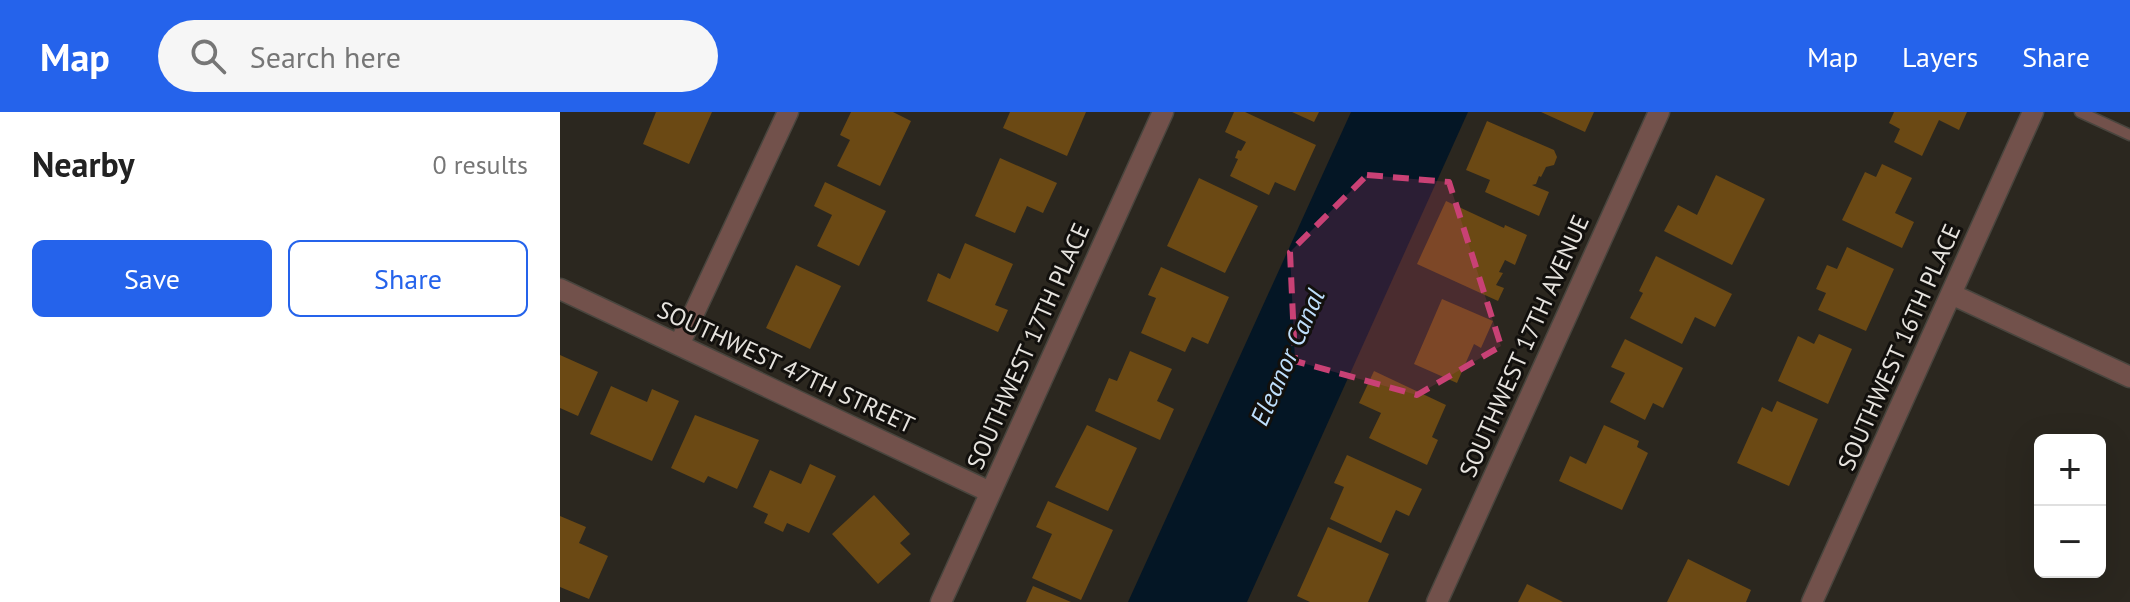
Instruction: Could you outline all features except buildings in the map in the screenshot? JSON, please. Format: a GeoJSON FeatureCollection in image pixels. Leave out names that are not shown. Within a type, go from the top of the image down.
{"type":"FeatureCollection","features":[{"type":"Feature","properties":{"kind":"street"},"geometry":{"type":"LineString","coordinates":[[679,345],[788,112]]}},
{"type":"Feature","properties":{"kind":"street","name":"SOUTHWEST 17TH PLACE"},"geometry":{"type":"LineString","coordinates":[[941,602],[1163,112]]}},
{"type":"Feature","properties":{"kind":"street","name":"SOUTHWEST 17TH AVENUE"},"geometry":{"type":"LineString","coordinates":[[1437,602],[1659,112]]}},
{"type":"Feature","properties":{"kind":"street","name":"SOUTHWEST 16TH PLACE"},"geometry":{"type":"LineString","coordinates":[[1812,602],[2033,112]]}},
{"type":"Feature","properties":{"kind":"street","name":"SOUTHWEST 47TH STREET"},"geometry":{"type":"LineString","coordinates":[[560,289],[990,492]]}},
{"type":"Feature","properties":{"kind":"street"},"geometry":{"type":"LineString","coordinates":[[1951,294],[2130,377]]}},
{"type":"Feature","properties":{"kind":"lane"},"geometry":{"type":"LineString","coordinates":[[2080,112],[2130,135]]}},
{"type":"Feature","properties":{"kind":"highlighted area"},"geometry":{"type":"Polygon","coordinates":[[[1367,175],[1449,182],[1501,346],[1417,395],[1295,361],[1290,252],[1367,175]]]}},
{"type":"Feature","properties":{"kind":"water","name":"Eleanor Canal"},"geometry":{"type":"Polygon","coordinates":[[[1351,112],[1468,112],[1247,602],[1128,602],[1351,112]]]}}]}
